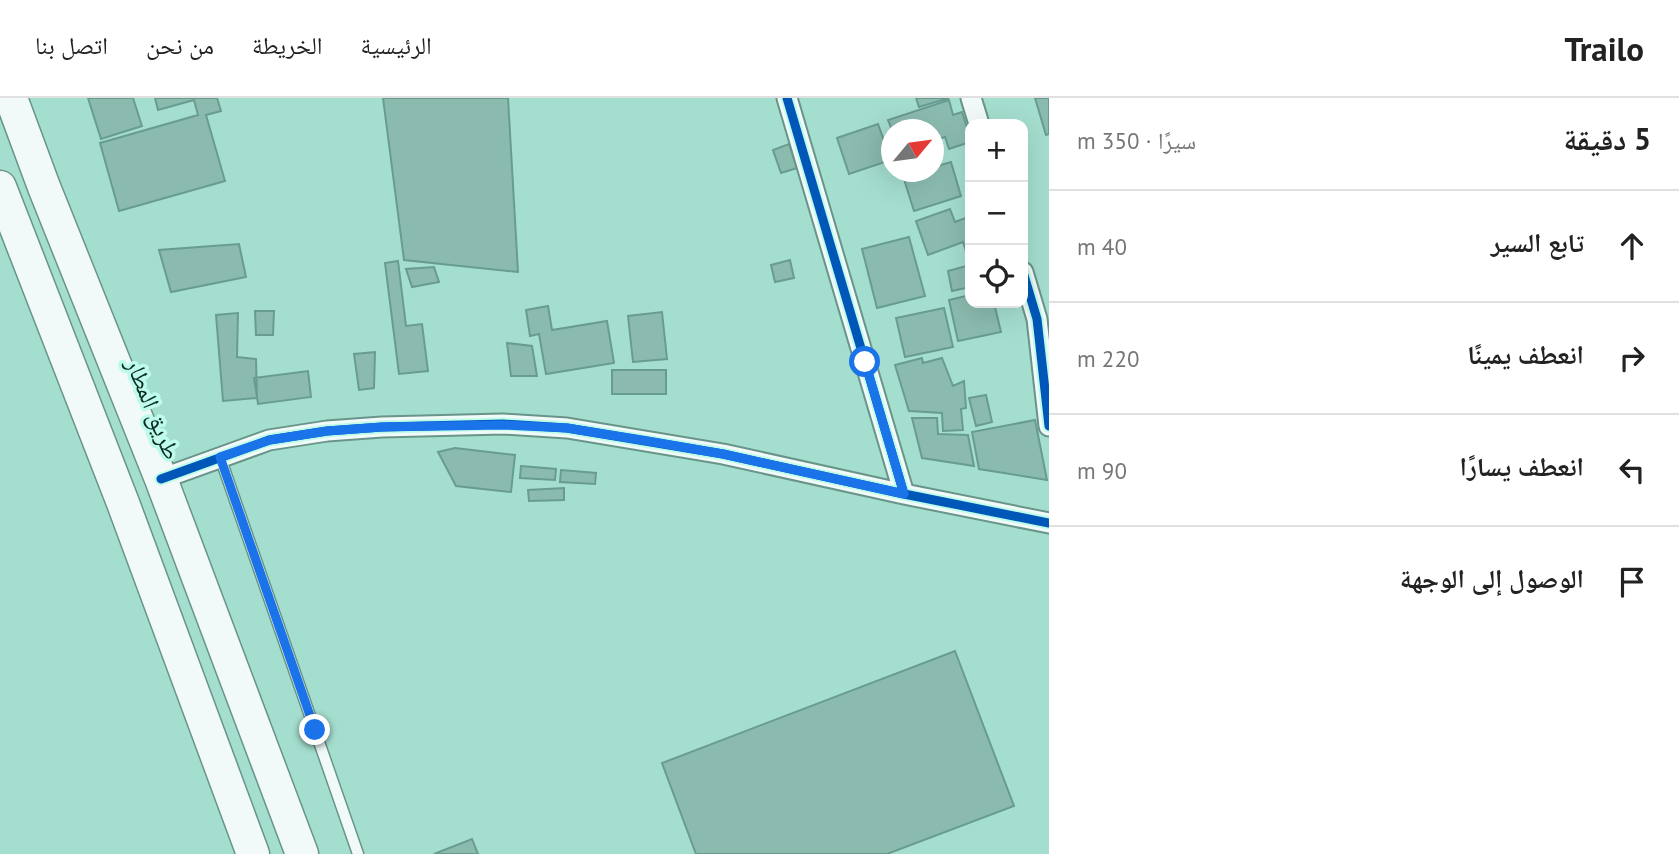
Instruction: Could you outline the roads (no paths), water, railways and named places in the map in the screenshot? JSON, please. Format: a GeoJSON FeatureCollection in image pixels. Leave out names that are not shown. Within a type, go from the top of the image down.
{"type":"FeatureCollection","features":[{"type":"Feature","properties":{"kind":"highway","name":"طريق المطار"},"geometry":{"type":"LineString","coordinates":[[11,98],[161,479],[302,854]]}},
{"type":"Feature","properties":{"kind":"highway"},"geometry":{"type":"LineString","coordinates":[[0,187],[123,503],[253,854]]}},
{"type":"Feature","properties":{"kind":"street"},"geometry":{"type":"LineString","coordinates":[[787,98],[904,494]]}},
{"type":"Feature","properties":{"kind":"street"},"geometry":{"type":"LineString","coordinates":[[971,98],[977,119]]}},
{"type":"Feature","properties":{"kind":"street"},"geometry":{"type":"LineString","coordinates":[[1028,284],[1043,319],[1049,426]]}},
{"type":"Feature","properties":{"kind":"street"},"geometry":{"type":"LineString","coordinates":[[161,479],[270,440],[327,431],[395,426],[503,425],[567,428],[710,452],[1049,523]]}},
{"type":"Feature","properties":{"kind":"lane"},"geometry":{"type":"LineString","coordinates":[[220,457],[358,854]]}}]}
